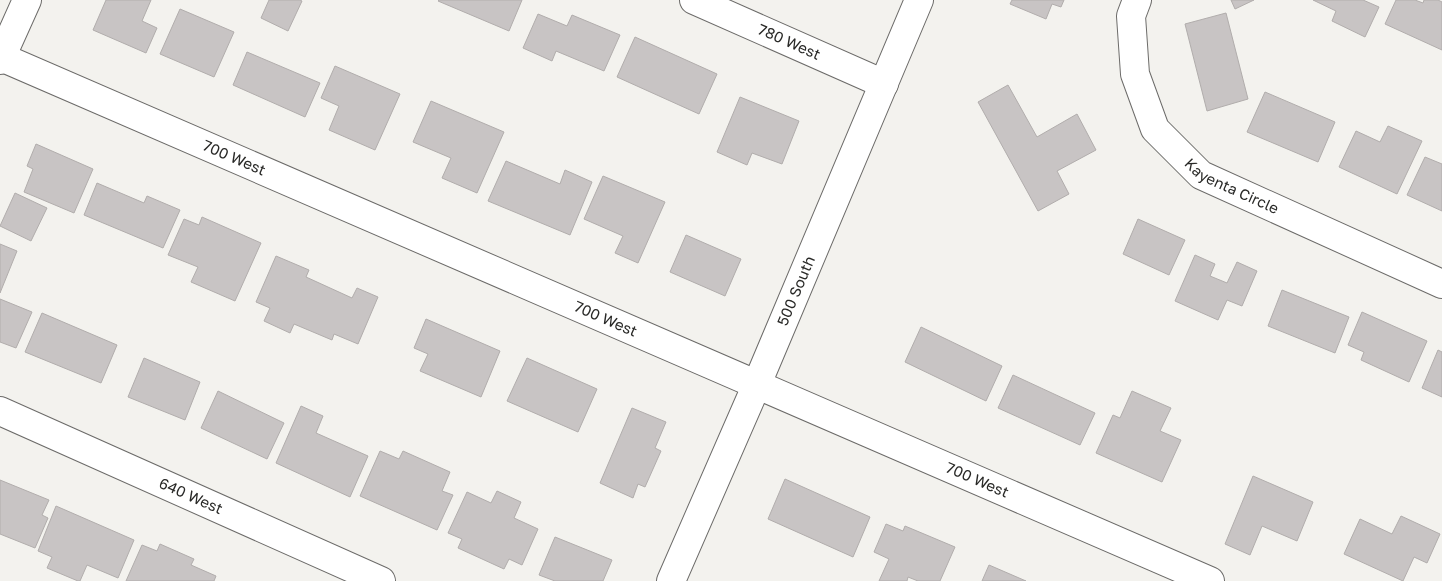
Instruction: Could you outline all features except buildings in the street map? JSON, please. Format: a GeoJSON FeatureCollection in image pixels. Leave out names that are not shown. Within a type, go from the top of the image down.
{"type":"FeatureCollection","features":[{"type":"Feature","properties":{"kind":"street"},"geometry":{"type":"LineString","coordinates":[[1,59],[26,0]]}},
{"type":"Feature","properties":{"kind":"street","name":"780 West"},"geometry":{"type":"LineString","coordinates":[[694,0],[884,84]]}},
{"type":"Feature","properties":{"kind":"street","name":"500 South"},"geometry":{"type":"LineString","coordinates":[[671,581],[758,384],[919,0]]}},
{"type":"Feature","properties":{"kind":"street","name":"Kayenta Circle"},"geometry":{"type":"LineString","coordinates":[[1137,0],[1131,16],[1134,74],[1155,129],[1201,176],[1442,284]]}},
{"type":"Feature","properties":{"kind":"street","name":"700 West"},"geometry":{"type":"LineString","coordinates":[[1,59],[758,384],[1210,581]]}},
{"type":"Feature","properties":{"kind":"street","name":"640 West"},"geometry":{"type":"LineString","coordinates":[[0,412],[381,581]]}}]}
